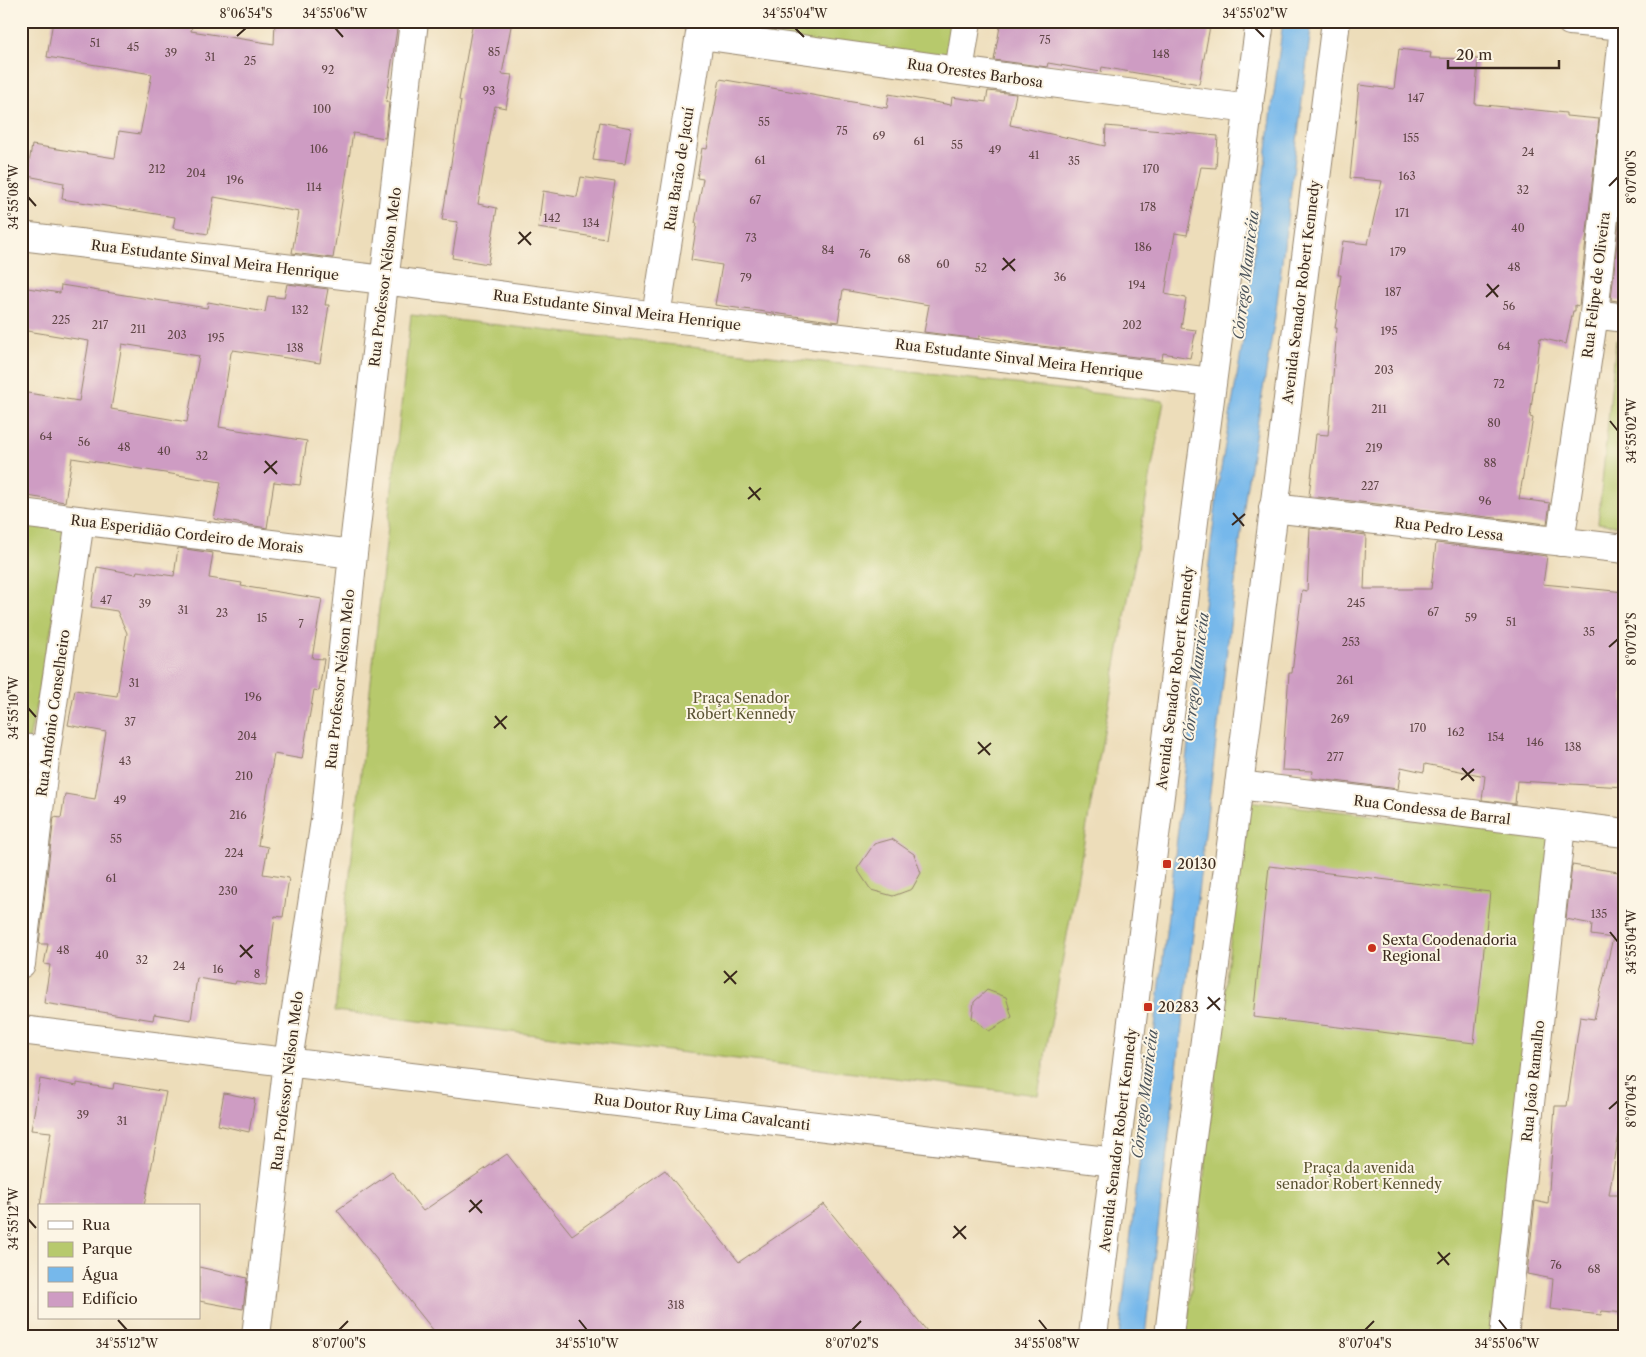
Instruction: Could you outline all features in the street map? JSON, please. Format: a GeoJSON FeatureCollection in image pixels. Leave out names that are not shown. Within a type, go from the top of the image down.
{"type":"FeatureCollection","features":[{"type":"Feature","properties":{"kind":"street","name":"Rua Professor Nélson Melo"},"geometry":{"type":"LineString","coordinates":[[256,1336],[288,1061],[325,820],[353,554],[414,21]]}},
{"type":"Feature","properties":{"kind":"street"},"geometry":{"type":"LineString","coordinates":[[959,71],[967,21]]}},
{"type":"Feature","properties":{"kind":"street","name":"Avenida Senador Robert Kennedy"},"geometry":{"type":"LineString","coordinates":[[1093,1336],[1212,382],[1260,21]]}},
{"type":"Feature","properties":{"kind":"street","name":"Avenida Senador Robert Kennedy"},"geometry":{"type":"LineString","coordinates":[[1169,1336],[1191,1150],[1336,21]]}},
{"type":"Feature","properties":{"kind":"street"},"geometry":{"type":"LineString","coordinates":[[1570,21],[1624,26]]}},
{"type":"Feature","properties":{"kind":"street","name":"Rua Felipe de Oliveira"},"geometry":{"type":"LineString","coordinates":[[1560,542],[1594,314],[1624,26]]}},
{"type":"Feature","properties":{"kind":"street","name":"Rua Orestes Barbosa"},"geometry":{"type":"LineString","coordinates":[[701,28],[959,71],[1249,109]]}},
{"type":"Feature","properties":{"kind":"street","name":"Rua Barão de Jacuí"},"geometry":{"type":"LineString","coordinates":[[656,316],[701,28]]}},
{"type":"Feature","properties":{"kind":"street","name":"Rua Estudante Sinval Meira Henrique"},"geometry":{"type":"LineString","coordinates":[[21,236],[384,280],[656,316],[1212,382]]}},
{"type":"Feature","properties":{"kind":"street"},"geometry":{"type":"LineString","coordinates":[[1594,314],[1625,318]]}},
{"type":"Feature","properties":{"kind":"street","name":"Rua Pedro Lessa"},"geometry":{"type":"LineString","coordinates":[[1273,508],[1625,549]]}},
{"type":"Feature","properties":{"kind":"street","name":"Rua Esperidião Cordeiro de Morais"},"geometry":{"type":"LineString","coordinates":[[21,513],[353,554]]}},
{"type":"Feature","properties":{"kind":"street","name":"Rua Antônio Conselheiro"},"geometry":{"type":"LineString","coordinates":[[21,964],[34,750],[80,521]]}},
{"type":"Feature","properties":{"kind":"street","name":"Rua Condessa de Barral"},"geometry":{"type":"LineString","coordinates":[[1239,785],[1625,833]]}},
{"type":"Feature","properties":{"kind":"street","name":"Rua João Ramalho"},"geometry":{"type":"LineString","coordinates":[[1504,1336],[1561,826]]}},
{"type":"Feature","properties":{"kind":"street","name":"Rua Doutor Ruy Lima Cavalcanti"},"geometry":{"type":"LineString","coordinates":[[21,1030],[1116,1162]]}},
{"type":"Feature","properties":{"kind":"green space"},"geometry":{"type":"Polygon","coordinates":[[[722,21],[968,21],[962,73],[720,40],[722,21]]]}},
{"type":"Feature","properties":{"kind":"green space","name":"Praça Senador Robert Kennedy"},"geometry":{"type":"Polygon","coordinates":[[[411,315],[1164,401],[1038,1095],[335,1011],[411,315]]]}},
{"type":"Feature","properties":{"kind":"green space"},"geometry":{"type":"Polygon","coordinates":[[[1616,340],[1625,341],[1625,527],[1598,523],[1616,340]]]}},
{"type":"Feature","properties":{"kind":"green space"},"geometry":{"type":"Polygon","coordinates":[[[21,523],[71,530],[29,741],[21,740],[21,523]]]}},
{"type":"Feature","properties":{"kind":"green space","name":"Praça da avenida senador Robert Kennedy"},"geometry":{"type":"Polygon","coordinates":[[[1246,801],[1551,835],[1497,1336],[1186,1336],[1246,801]]]}},
{"type":"Feature","properties":{"kind":"water","name":"Córrego Mauricéia"},"geometry":{"type":"Polygon","coordinates":[[[1283,21],[1312,21],[1275,318],[1246,491],[1145,1336],[1119,1336],[1218,486],[1243,341],[1283,21]]]}},
{"type":"Feature","properties":{"kind":"building"},"geometry":{"type":"Polygon","coordinates":[[[53,21],[193,21],[191,31],[274,44],[275,21],[351,21],[397,29],[386,102],[389,102],[385,138],[353,133],[333,258],[292,253],[299,212],[214,197],[208,234],[173,228],[175,217],[62,199],[64,183],[27,176],[32,145],[115,158],[119,131],[140,134],[152,74],[47,57],[53,21]]]}},
{"type":"Feature","properties":{"kind":"building"},"geometry":{"type":"Polygon","coordinates":[[[473,21],[512,21],[502,74],[512,75],[506,108],[495,106],[478,204],[497,208],[488,264],[452,258],[458,222],[442,220],[461,101],[459,100],[473,21]]]}},
{"type":"Feature","properties":{"kind":"building"},"geometry":{"type":"Polygon","coordinates":[[[1001,21],[1118,21],[1171,29],[1173,21],[1211,21],[1199,84],[1102,67],[1101,72],[1048,63],[1047,67],[994,60],[1001,21]]]}},
{"type":"Feature","properties":{"kind":"building"},"geometry":{"type":"Polygon","coordinates":[[[1399,49],[1431,53],[1430,58],[1478,59],[1475,104],[1566,113],[1566,116],[1599,119],[1579,306],[1575,305],[1566,344],[1540,338],[1530,417],[1533,418],[1519,499],[1550,503],[1547,524],[1309,496],[1316,434],[1328,435],[1337,328],[1335,328],[1338,310],[1336,309],[1341,275],[1338,275],[1343,241],[1368,244],[1382,181],[1350,178],[1359,85],[1394,89],[1399,49]]]}},
{"type":"Feature","properties":{"kind":"building"},"geometry":{"type":"Polygon","coordinates":[[[720,79],[887,108],[889,94],[951,105],[952,97],[986,102],[988,91],[1016,94],[1010,125],[1105,146],[1106,126],[1218,136],[1216,168],[1201,167],[1187,235],[1175,233],[1165,294],[1186,298],[1181,328],[1196,330],[1190,358],[1163,353],[1162,360],[1032,345],[979,336],[979,339],[924,332],[929,305],[843,290],[838,322],[715,305],[722,265],[691,260],[703,179],[697,178],[702,148],[707,149],[720,79]]]}},
{"type":"Feature","properties":{"kind":"building"},"geometry":{"type":"Polygon","coordinates":[[[600,122],[631,128],[625,164],[593,160],[600,122]]]}},
{"type":"Feature","properties":{"kind":"building"},"geometry":{"type":"Polygon","coordinates":[[[581,177],[615,182],[606,239],[538,228],[543,191],[577,197],[581,177]]]}},
{"type":"Feature","properties":{"kind":"building"},"geometry":{"type":"Polygon","coordinates":[[[1622,193],[1625,194],[1625,302],[1611,300],[1622,193]]]}},
{"type":"Feature","properties":{"kind":"building"},"geometry":{"type":"Polygon","coordinates":[[[287,284],[328,289],[325,305],[329,305],[320,363],[233,350],[219,427],[307,441],[300,485],[274,482],[267,528],[214,519],[221,482],[72,458],[65,502],[21,495],[21,392],[79,401],[89,341],[21,330],[21,287],[60,293],[61,285],[207,308],[208,302],[265,312],[268,296],[284,298],[287,284]],[[122,344],[111,409],[187,422],[199,356],[122,344]]]}},
{"type":"Feature","properties":{"kind":"building"},"geometry":{"type":"Polygon","coordinates":[[[1310,528],[1366,535],[1364,589],[1431,589],[1436,543],[1547,556],[1543,584],[1625,592],[1625,661],[1623,660],[1625,787],[1517,781],[1515,804],[1482,800],[1485,776],[1425,764],[1424,772],[1401,767],[1398,789],[1312,778],[1313,771],[1282,770],[1289,673],[1292,673],[1302,590],[1307,591],[1310,528]]]}},
{"type":"Feature","properties":{"kind":"building"},"geometry":{"type":"Polygon","coordinates":[[[178,548],[213,553],[209,578],[242,583],[241,586],[322,599],[312,658],[324,659],[319,691],[314,690],[302,759],[274,754],[258,845],[268,847],[263,874],[289,878],[283,917],[275,916],[266,986],[236,981],[235,984],[197,978],[191,1020],[154,1014],[153,1020],[44,1003],[50,965],[44,964],[48,944],[39,944],[54,817],[61,818],[65,794],[95,799],[106,732],[68,725],[75,690],[117,696],[127,633],[117,611],[91,607],[97,567],[136,574],[137,571],[174,576],[178,548]]]}},
{"type":"Feature","properties":{"kind":"building"},"geometry":{"type":"Polygon","coordinates":[[[892,839],[914,854],[921,873],[912,889],[893,896],[871,890],[857,869],[874,844],[892,839]]]}},
{"type":"Feature","properties":{"kind":"building"},"geometry":{"type":"Polygon","coordinates":[[[1572,865],[1625,873],[1625,1098],[1609,1195],[1625,1195],[1625,1313],[1602,1311],[1601,1315],[1550,1309],[1553,1279],[1527,1274],[1535,1201],[1548,1204],[1555,1106],[1567,1106],[1580,1017],[1594,1019],[1613,938],[1591,935],[1592,924],[1566,919],[1572,865]]]}},
{"type":"Feature","properties":{"kind":"building","name":"Sexta Coodenadoria Regional"},"geometry":{"type":"Polygon","coordinates":[[[1269,866],[1490,892],[1474,1043],[1253,1017],[1269,866]]]}},
{"type":"Feature","properties":{"kind":"building"},"geometry":{"type":"Polygon","coordinates":[[[987,990],[1006,997],[1012,1017],[989,1031],[972,1018],[974,1002],[987,990]]]}},
{"type":"Feature","properties":{"kind":"building"},"geometry":{"type":"Polygon","coordinates":[[[40,1079],[77,1086],[77,1083],[113,1089],[114,1083],[166,1092],[144,1204],[40,1204],[51,1132],[31,1130],[40,1079]]]}},
{"type":"Feature","properties":{"kind":"building"},"geometry":{"type":"Polygon","coordinates":[[[224,1093],[255,1099],[249,1132],[218,1125],[224,1093]]]}},
{"type":"Feature","properties":{"kind":"building"},"geometry":{"type":"Polygon","coordinates":[[[507,1154],[572,1235],[665,1170],[739,1262],[824,1204],[931,1336],[438,1336],[337,1210],[392,1172],[423,1211],[507,1154]]]}},
{"type":"Feature","properties":{"kind":"building"},"geometry":{"type":"Polygon","coordinates":[[[200,1267],[247,1278],[243,1309],[200,1301],[200,1267]]]}},
{"type":"Feature","properties":{"kind":"place","name":"20130"},"geometry":{"type":"Point","coordinates":[1167,864]}},
{"type":"Feature","properties":{"kind":"place","name":"Sexta Coodenadoria Regional"},"geometry":{"type":"Point","coordinates":[1372,948]}},
{"type":"Feature","properties":{"kind":"place","name":"20283"},"geometry":{"type":"Point","coordinates":[1148,1007]}}]}
